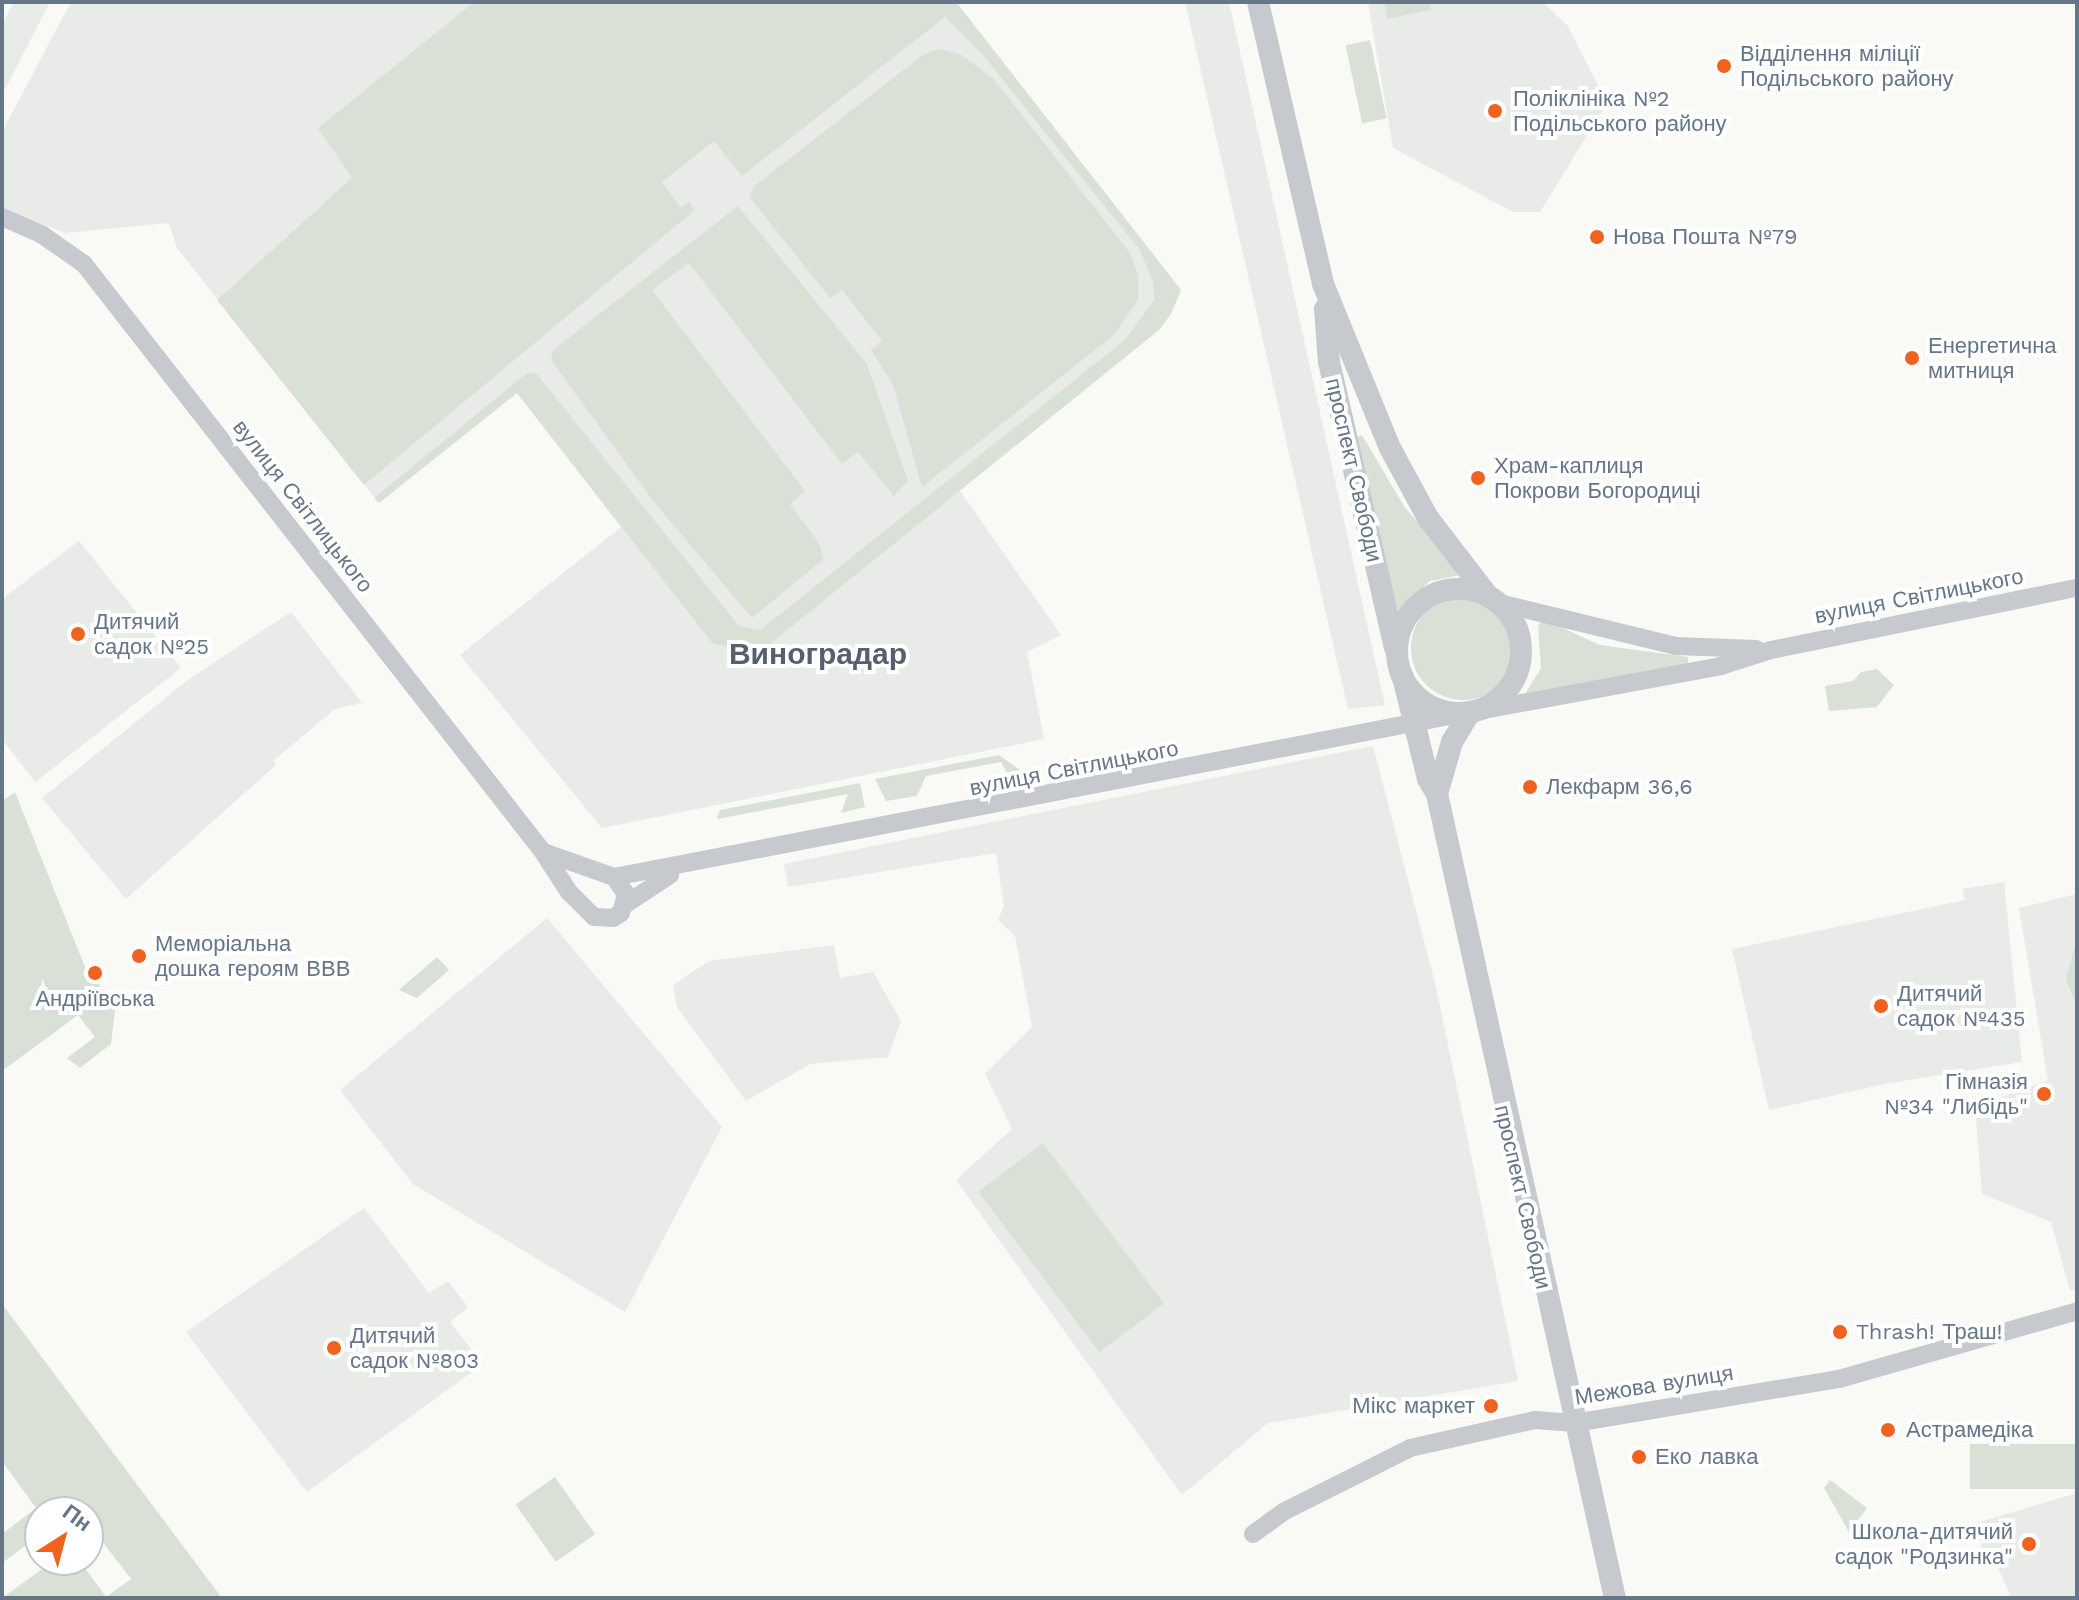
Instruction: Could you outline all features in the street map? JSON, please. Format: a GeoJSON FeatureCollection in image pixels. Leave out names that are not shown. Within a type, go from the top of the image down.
{"type":"FeatureCollection","features":[{"type":"Feature","properties":{"kind":"street","name":"проспект Свободи"},"geometry":{"type":"LineString","coordinates":[[1258,2],[1323,284],[1329,362],[1397,653]]}},
{"type":"Feature","properties":{"kind":"street","name":"вулиця Світлицького"},"geometry":{"type":"LineString","coordinates":[[2,217],[41,234],[84,264],[586,911]]}},
{"type":"Feature","properties":{"kind":"street","name":"проспект Свободи"},"geometry":{"type":"LineString","coordinates":[[1323,284],[1390,448],[1428,518],[1494,599]]}},
{"type":"Feature","properties":{"kind":"street","name":"вулиця Світлицького"},"geometry":{"type":"LineString","coordinates":[[543,852],[609,876],[687,867],[1721,666],[1771,650],[2077,588]]}},
{"type":"Feature","properties":{"kind":"street"},"geometry":{"type":"LineString","coordinates":[[1450,589],[1494,599],[1519,635],[1521,660],[1512,684],[1477,711],[1447,712],[1425,703],[1403,677],[1397,653],[1401,627],[1426,598],[1450,589]]}},
{"type":"Feature","properties":{"kind":"street","name":"вулиця Світлицького"},"geometry":{"type":"LineString","coordinates":[[1494,599],[1675,646],[1771,650]]}},
{"type":"Feature","properties":{"kind":"street","name":"проспект Свободи"},"geometry":{"type":"LineString","coordinates":[[1403,677],[1414,727],[1437,794],[1615,1598]]}},
{"type":"Feature","properties":{"kind":"street","name":"проспект Свободи"},"geometry":{"type":"LineString","coordinates":[[1437,794],[1452,742],[1477,711]]}},
{"type":"Feature","properties":{"kind":"street","name":"вулиця Світлицького"},"geometry":{"type":"LineString","coordinates":[[626,904],[687,867]]}},
{"type":"Feature","properties":{"kind":"street"},"geometry":{"type":"LineString","coordinates":[[609,876],[622,884],[626,904],[613,918],[594,917],[586,911],[582,902],[586,884],[609,876]]}},
{"type":"Feature","properties":{"kind":"street","name":"Межова вулиця"},"geometry":{"type":"LineString","coordinates":[[1253,1534],[1283,1512],[1410,1448],[1535,1420],[1575,1423],[1839,1379],[2077,1311]]}},
{"type":"Feature","properties":{"kind":"shaded area"},"geometry":{"type":"Polygon","coordinates":[[[14,2],[50,2],[2,95],[2,24],[14,2]]]}},
{"type":"Feature","properties":{"kind":"shaded area"},"geometry":{"type":"Polygon","coordinates":[[[71,2],[956,2],[1181,290],[1159,330],[958,488],[1061,635],[1027,652],[1044,739],[602,828],[460,655],[621,527],[517,393],[379,503],[177,248],[169,223],[65,233],[2,209],[2,132],[71,2]]]}},
{"type":"Feature","properties":{"kind":"shaded area"},"geometry":{"type":"Polygon","coordinates":[[[474,2],[956,2],[1181,290],[1171,314],[1159,330],[760,652],[713,644],[517,393],[379,503],[374,498],[527,373],[536,373],[739,626],[760,630],[1126,339],[1154,300],[1153,282],[1140,250],[982,54],[945,17],[742,176],[714,141],[662,182],[681,208],[689,202],[695,210],[364,485],[217,300],[352,178],[318,128],[474,2]]]}},
{"type":"Feature","properties":{"kind":"shaded area"},"geometry":{"type":"Polygon","coordinates":[[[1185,2],[1229,2],[1385,705],[1348,709],[1185,2]]]}},
{"type":"Feature","properties":{"kind":"shaded area","name":"Поліклініка №2 Подільського району"},"geometry":{"type":"Polygon","coordinates":[[[1368,2],[1543,2],[1568,26],[1607,103],[1540,212],[1513,212],[1393,148],[1368,2]]]}},
{"type":"Feature","properties":{"kind":"shaded area"},"geometry":{"type":"Polygon","coordinates":[[[1384,2],[1429,2],[1431,10],[1387,19],[1384,2]]]}},
{"type":"Feature","properties":{"kind":"shaded area"},"geometry":{"type":"Polygon","coordinates":[[[1370,40],[1387,118],[1362,123],[1346,45],[1370,40]]]}},
{"type":"Feature","properties":{"kind":"shaded area"},"geometry":{"type":"Polygon","coordinates":[[[939,49],[960,54],[994,79],[1130,253],[1138,274],[1138,300],[1114,335],[922,487],[893,385],[871,350],[882,341],[842,290],[830,298],[750,198],[753,187],[924,54],[939,49]]]}},
{"type":"Feature","properties":{"kind":"shaded area"},"geometry":{"type":"Polygon","coordinates":[[[738,206],[867,364],[908,481],[894,496],[858,452],[842,464],[689,263],[652,290],[805,491],[790,504],[819,543],[824,559],[752,618],[654,502],[551,360],[553,350],[738,206]]]}},
{"type":"Feature","properties":{"kind":"shaded area"},"geometry":{"type":"Polygon","coordinates":[[[1362,435],[1405,508],[1466,574],[1430,581],[1398,611],[1354,439],[1362,435]]]}},
{"type":"Feature","properties":{"kind":"shaded area","name":"Дитячий садок №25"},"geometry":{"type":"Polygon","coordinates":[[[79,541],[181,668],[35,782],[2,739],[2,599],[79,541]]]}},
{"type":"Feature","properties":{"kind":"shaded area"},"geometry":{"type":"Polygon","coordinates":[[[1463,596],[1483,600],[1506,619],[1515,648],[1511,668],[1492,691],[1463,700],[1443,696],[1420,677],[1411,648],[1415,628],[1434,605],[1463,596]]]}},
{"type":"Feature","properties":{"kind":"shaded area"},"geometry":{"type":"Polygon","coordinates":[[[291,612],[362,703],[335,709],[274,760],[276,765],[126,899],[42,798],[189,679],[291,612]]]}},
{"type":"Feature","properties":{"kind":"shaded area"},"geometry":{"type":"Polygon","coordinates":[[[1543,619],[1600,645],[1688,657],[1688,666],[1525,694],[1541,668],[1538,626],[1543,619]]]}},
{"type":"Feature","properties":{"kind":"shaded area"},"geometry":{"type":"Polygon","coordinates":[[[1877,669],[1894,685],[1877,707],[1829,711],[1825,686],[1853,681],[1861,672],[1877,669]]]}},
{"type":"Feature","properties":{"kind":"shaded area"},"geometry":{"type":"Polygon","coordinates":[[[1373,746],[1436,987],[1518,1381],[1268,1423],[1182,1495],[956,1180],[1012,1129],[985,1074],[1032,1027],[1015,936],[998,920],[1004,906],[996,853],[788,887],[784,864],[1373,746]]]}},
{"type":"Feature","properties":{"kind":"shaded area"},"geometry":{"type":"Polygon","coordinates":[[[999,755],[1024,773],[1009,777],[1001,762],[926,776],[917,796],[886,801],[875,779],[999,755]]]}},
{"type":"Feature","properties":{"kind":"shaded area"},"geometry":{"type":"Polygon","coordinates":[[[860,783],[865,807],[841,813],[848,794],[717,819],[720,810],[860,783]]]}},
{"type":"Feature","properties":{"kind":"shaded area"},"geometry":{"type":"Polygon","coordinates":[[[15,792],[87,972],[116,1003],[111,1044],[80,1068],[67,1058],[95,1037],[78,1015],[2,1071],[2,801],[15,792]]]}},
{"type":"Feature","properties":{"kind":"shaded area","name":"Дитячий садок №435"},"geometry":{"type":"Polygon","coordinates":[[[2004,882],[2022,1062],[1884,1084],[1769,1110],[1732,949],[1965,900],[1963,889],[2004,882]]]}},
{"type":"Feature","properties":{"kind":"shaded area","name":"Гімназія №34 \"Либідь\""},"geometry":{"type":"Polygon","coordinates":[[[2077,894],[2077,1289],[2070,1291],[2051,1222],[1982,1194],[1975,1107],[2048,1080],[2019,908],[2077,894]]]}},
{"type":"Feature","properties":{"kind":"shaded area"},"geometry":{"type":"Polygon","coordinates":[[[547,918],[722,1127],[625,1312],[413,1184],[340,1090],[547,918]]]}},
{"type":"Feature","properties":{"kind":"shaded area"},"geometry":{"type":"Polygon","coordinates":[[[2077,938],[2077,1007],[2066,980],[2077,938]]]}},
{"type":"Feature","properties":{"kind":"shaded area"},"geometry":{"type":"Polygon","coordinates":[[[834,945],[840,978],[873,972],[901,1021],[888,1057],[810,1064],[746,1101],[677,1007],[673,985],[709,961],[834,945]]]}},
{"type":"Feature","properties":{"kind":"shaded area"},"geometry":{"type":"Polygon","coordinates":[[[437,957],[449,970],[417,998],[399,990],[437,957]]]}},
{"type":"Feature","properties":{"kind":"shaded area"},"geometry":{"type":"Polygon","coordinates":[[[1043,1143],[1164,1304],[1099,1352],[978,1192],[1043,1143]]]}},
{"type":"Feature","properties":{"kind":"shaded area","name":"Дитячий садок №803"},"geometry":{"type":"Polygon","coordinates":[[[364,1208],[429,1293],[448,1281],[468,1307],[450,1322],[483,1364],[307,1492],[186,1332],[364,1208]]]}},
{"type":"Feature","properties":{"kind":"shaded area"},"geometry":{"type":"Polygon","coordinates":[[[2,1304],[222,1598],[2,1598],[33,1576],[91,1576],[106,1597],[131,1579],[104,1544],[104,1496],[27,1496],[2,1461],[2,1304]]]}},
{"type":"Feature","properties":{"kind":"shaded area"},"geometry":{"type":"Polygon","coordinates":[[[1970,1444],[2077,1444],[2077,1489],[1970,1489],[1970,1444]]]}},
{"type":"Feature","properties":{"kind":"shaded area"},"geometry":{"type":"Polygon","coordinates":[[[555,1477],[595,1534],[556,1562],[516,1505],[555,1477]]]}},
{"type":"Feature","properties":{"kind":"shaded area"},"geometry":{"type":"Polygon","coordinates":[[[1830,1480],[1867,1508],[1849,1532],[1824,1488],[1830,1480]]]}},
{"type":"Feature","properties":{"kind":"shaded area","name":"Школа-дитячий садок \"Родзинка\""},"geometry":{"type":"Polygon","coordinates":[[[2077,1493],[2077,1598],[2011,1598],[1994,1558],[1987,1561],[1973,1524],[2077,1493]]]}},
{"type":"Feature","properties":{"kind":"shaded area"},"geometry":{"type":"Polygon","coordinates":[[[24,1517],[24,1547],[2,1563],[2,1534],[24,1517]]]}},
{"type":"Feature","properties":{"kind":"place","name":"Відділення міліції Подільського району"},"geometry":{"type":"Point","coordinates":[1724,66]}},
{"type":"Feature","properties":{"kind":"place","name":"Поліклініка №2 Подільського району"},"geometry":{"type":"Point","coordinates":[1495,111]}},
{"type":"Feature","properties":{"kind":"place","name":"Нова Пошта №79"},"geometry":{"type":"Point","coordinates":[1597,237]}},
{"type":"Feature","properties":{"kind":"place","name":"Енергетична митниця"},"geometry":{"type":"Point","coordinates":[1912,358]}},
{"type":"Feature","properties":{"kind":"place","name":"Храм-каплиця Покрови Богородиці"},"geometry":{"type":"Point","coordinates":[1478,478]}},
{"type":"Feature","properties":{"kind":"place","name":"Дитячий садок №25"},"geometry":{"type":"Point","coordinates":[78,634]}},
{"type":"Feature","properties":{"kind":"place","name":"Лекфарм 36,6"},"geometry":{"type":"Point","coordinates":[1530,787]}},
{"type":"Feature","properties":{"kind":"place","name":"Меморіальна дошка героям ВВВ"},"geometry":{"type":"Point","coordinates":[139,956]}},
{"type":"Feature","properties":{"kind":"place","name":"Андріївська"},"geometry":{"type":"Point","coordinates":[95,973]}},
{"type":"Feature","properties":{"kind":"place","name":"Дитячий садок №435"},"geometry":{"type":"Point","coordinates":[1881,1006]}},
{"type":"Feature","properties":{"kind":"place","name":"Гімназія №34 \"Либідь\""},"geometry":{"type":"Point","coordinates":[2044,1094]}},
{"type":"Feature","properties":{"kind":"place","name":"Thrash! Траш!"},"geometry":{"type":"Point","coordinates":[1840,1332]}},
{"type":"Feature","properties":{"kind":"place","name":"Дитячий садок №803"},"geometry":{"type":"Point","coordinates":[334,1348]}},
{"type":"Feature","properties":{"kind":"place","name":"Мікс маркет"},"geometry":{"type":"Point","coordinates":[1491,1406]}},
{"type":"Feature","properties":{"kind":"place","name":"Астрамедіка"},"geometry":{"type":"Point","coordinates":[1888,1430]}},
{"type":"Feature","properties":{"kind":"place","name":"Еко лавка"},"geometry":{"type":"Point","coordinates":[1639,1457]}},
{"type":"Feature","properties":{"kind":"place","name":"Школа-дитячий садок \"Родзинка\""},"geometry":{"type":"Point","coordinates":[2029,1544]}},
{"type":"Feature","properties":{"kind":"district","name":"Виноградар"},"geometry":{"type":"Point","coordinates":[818,654]}}]}
